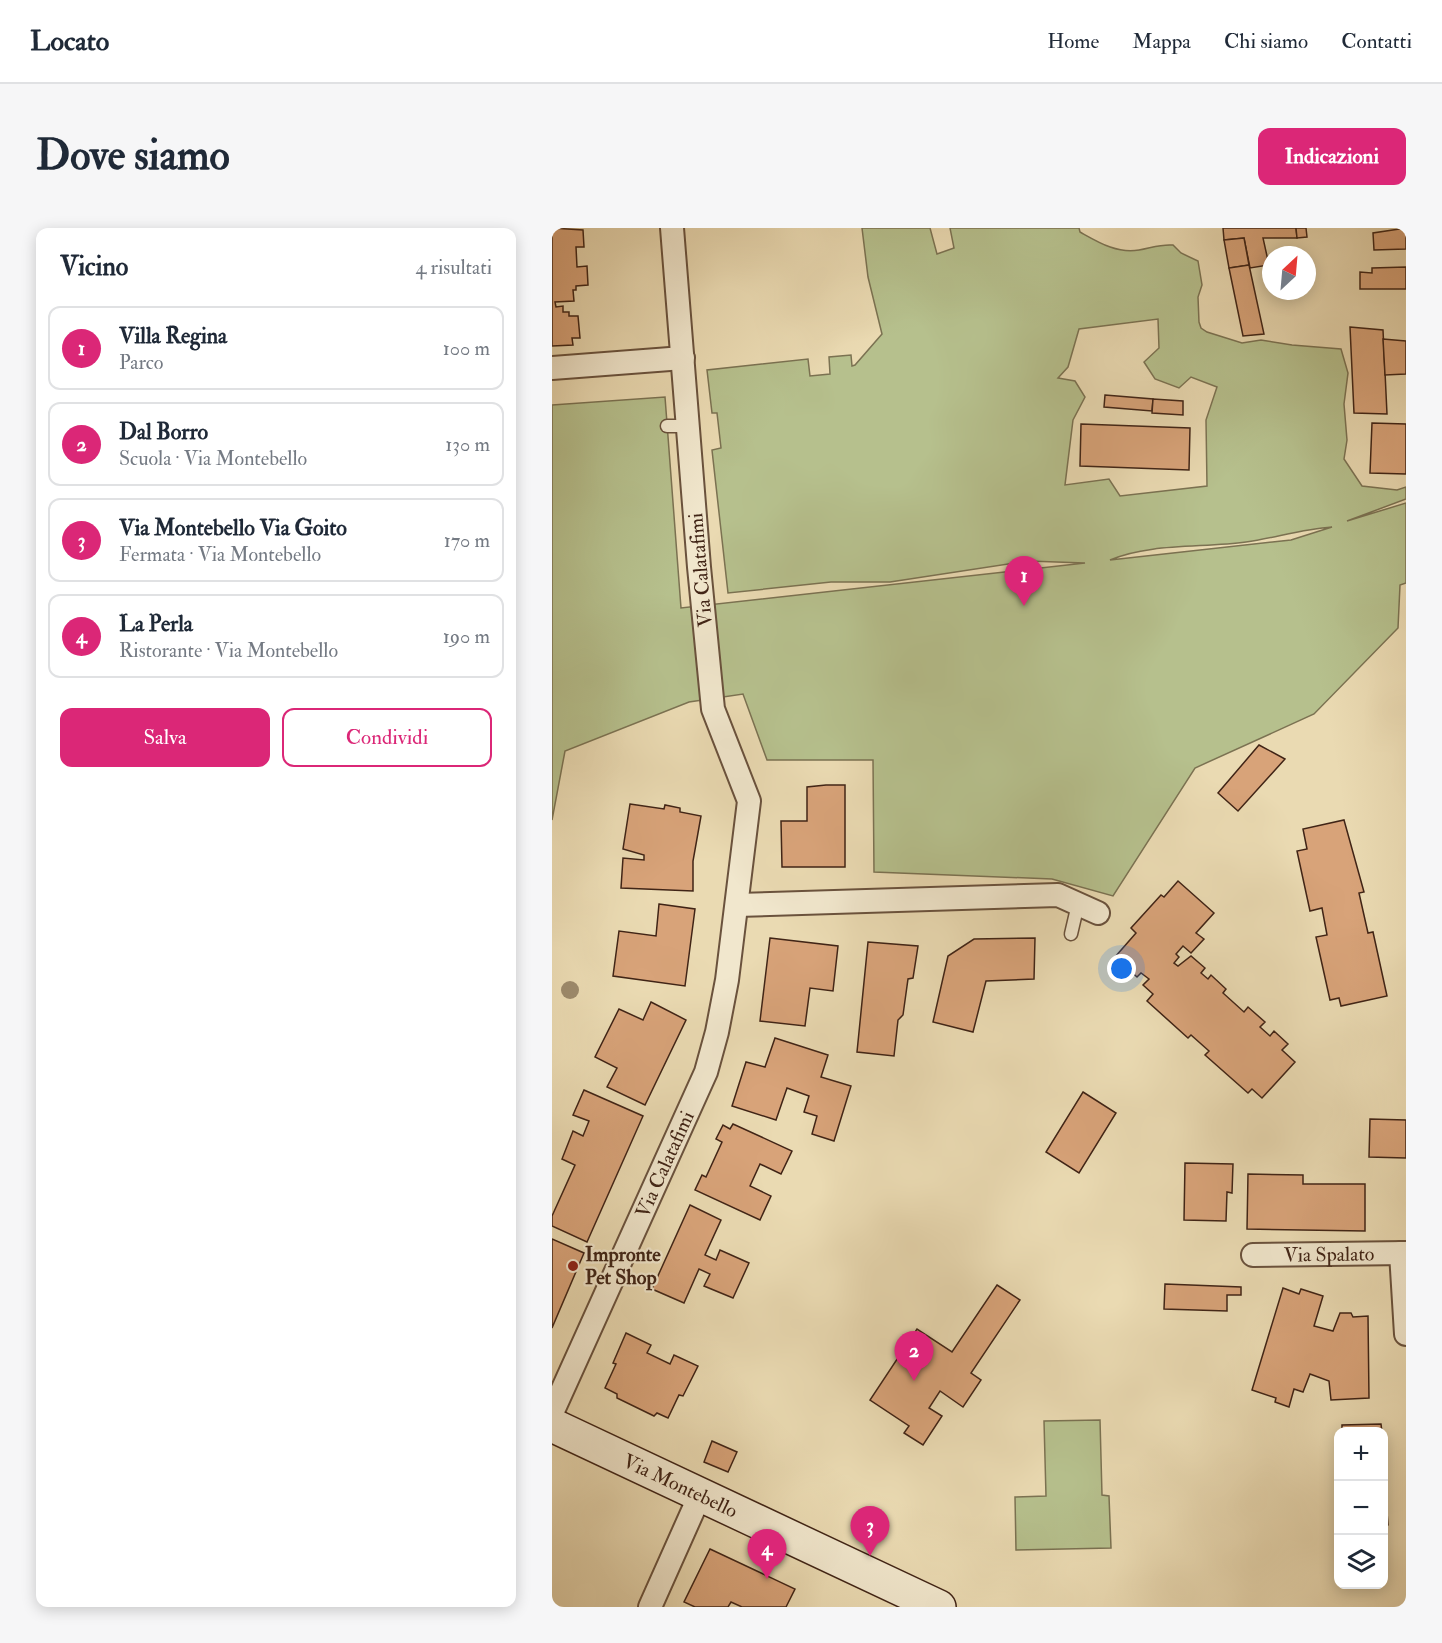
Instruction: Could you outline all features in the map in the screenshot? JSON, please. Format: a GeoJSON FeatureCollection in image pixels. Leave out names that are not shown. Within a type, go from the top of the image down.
{"type":"FeatureCollection","features":[{"type":"Feature","properties":{"kind":"street","name":"Via Calatafimi"},"geometry":{"type":"LineString","coordinates":[[552,1413],[706,1072],[721,1011],[750,801],[713,709],[699,567],[678,426],[683,358],[672,228]]}},
{"type":"Feature","properties":{"kind":"street"},"geometry":{"type":"LineString","coordinates":[[552,368],[683,358]]}},
{"type":"Feature","properties":{"kind":"street"},"geometry":{"type":"LineString","coordinates":[[736,905],[1058,895],[1088,909]]}},
{"type":"Feature","properties":{"kind":"street"},"geometry":{"type":"LineString","coordinates":[[1404,1253],[1406,1334]]}},
{"type":"Feature","properties":{"kind":"street","name":"Via Spalato"},"geometry":{"type":"LineString","coordinates":[[1254,1255],[1404,1253]]}},
{"type":"Feature","properties":{"kind":"street","name":"Via Montebello"},"geometry":{"type":"LineString","coordinates":[[552,1425],[926,1604]]}},
{"type":"Feature","properties":{"kind":"street"},"geometry":{"type":"LineString","coordinates":[[650,1607],[700,1495]]}},
{"type":"Feature","properties":{"kind":"lane"},"geometry":{"type":"LineString","coordinates":[[1071,934],[1088,909]]}},
{"type":"Feature","properties":{"kind":"green space"},"geometry":{"type":"Polygon","coordinates":[[[862,228],[930,228],[937,254],[954,248],[950,228],[1079,228],[1080,232],[1094,240],[1123,250],[1173,245],[1181,253],[1198,261],[1202,285],[1198,297],[1199,322],[1201,328],[1207,332],[1242,343],[1261,340],[1341,349],[1348,373],[1344,404],[1347,440],[1344,459],[1362,486],[1397,490],[1406,487],[1406,499],[1347,521],[1406,503],[1406,583],[1400,585],[1398,628],[1314,714],[1195,768],[1113,896],[1052,879],[874,872],[873,760],[767,760],[743,694],[689,702],[565,751],[552,820],[552,405],[665,397],[681,608],[1085,563],[1028,561],[890,582],[831,582],[728,593],[712,450],[721,448],[717,413],[712,413],[707,370],[808,359],[810,376],[830,374],[829,357],[851,355],[852,366],[855,365],[882,334],[868,277],[862,228]],[[1158,319],[1079,329],[1068,367],[1058,378],[1075,381],[1085,397],[1073,420],[1065,485],[1109,479],[1120,496],[1207,486],[1206,420],[1217,387],[1191,377],[1179,388],[1155,379],[1144,362],[1159,348],[1158,319]],[[1332,527],[1246,542],[1159,548],[1110,560],[1291,540],[1332,527]]]}},
{"type":"Feature","properties":{"kind":"green space"},"geometry":{"type":"Polygon","coordinates":[[[1100,1420],[1102,1495],[1109,1496],[1111,1548],[1016,1550],[1015,1497],[1046,1496],[1044,1421],[1100,1420]]]}},
{"type":"Feature","properties":{"kind":"building"},"geometry":{"type":"Polygon","coordinates":[[[552,228],[583,230],[584,247],[576,247],[577,267],[587,266],[588,285],[576,286],[576,290],[573,290],[574,301],[555,302],[556,307],[563,306],[563,312],[569,312],[569,316],[578,316],[580,338],[572,338],[573,345],[552,346],[552,228]]]}},
{"type":"Feature","properties":{"kind":"building"},"geometry":{"type":"Polygon","coordinates":[[[1223,228],[1296,228],[1297,238],[1263,238],[1265,246],[1262,246],[1262,266],[1250,268],[1244,238],[1224,240],[1223,228]]]}},
{"type":"Feature","properties":{"kind":"building"},"geometry":{"type":"Polygon","coordinates":[[[1296,228],[1306,228],[1307,237],[1297,238],[1296,228]]]}},
{"type":"Feature","properties":{"kind":"building"},"geometry":{"type":"Polygon","coordinates":[[[1406,228],[1406,249],[1374,250],[1373,233],[1406,228]]]}},
{"type":"Feature","properties":{"kind":"building"},"geometry":{"type":"Polygon","coordinates":[[[1244,238],[1249,265],[1229,268],[1224,240],[1244,238]]]}},
{"type":"Feature","properties":{"kind":"building"},"geometry":{"type":"Polygon","coordinates":[[[1249,265],[1264,334],[1243,336],[1229,268],[1249,265]]]}},
{"type":"Feature","properties":{"kind":"building"},"geometry":{"type":"Polygon","coordinates":[[[1406,267],[1406,289],[1360,289],[1360,272],[1372,273],[1372,268],[1406,267]]]}},
{"type":"Feature","properties":{"kind":"building"},"geometry":{"type":"Polygon","coordinates":[[[1350,327],[1383,330],[1387,414],[1354,413],[1350,327]]]}},
{"type":"Feature","properties":{"kind":"building"},"geometry":{"type":"Polygon","coordinates":[[[1383,339],[1406,341],[1406,374],[1385,375],[1383,339]]]}},
{"type":"Feature","properties":{"kind":"building"},"geometry":{"type":"Polygon","coordinates":[[[1105,395],[1153,399],[1152,411],[1104,407],[1105,395]]]}},
{"type":"Feature","properties":{"kind":"building"},"geometry":{"type":"Polygon","coordinates":[[[1153,399],[1183,401],[1183,415],[1152,413],[1153,399]]]}},
{"type":"Feature","properties":{"kind":"building"},"geometry":{"type":"Polygon","coordinates":[[[1372,423],[1406,424],[1406,474],[1370,473],[1372,423]]]}},
{"type":"Feature","properties":{"kind":"building"},"geometry":{"type":"Polygon","coordinates":[[[1081,424],[1190,428],[1189,470],[1080,466],[1081,424]]]}},
{"type":"Feature","properties":{"kind":"building"},"geometry":{"type":"Polygon","coordinates":[[[1259,745],[1285,759],[1238,811],[1218,793],[1259,745]]]}},
{"type":"Feature","properties":{"kind":"building"},"geometry":{"type":"Polygon","coordinates":[[[845,785],[845,867],[782,867],[781,821],[807,821],[807,787],[845,785]]]}},
{"type":"Feature","properties":{"kind":"building"},"geometry":{"type":"Polygon","coordinates":[[[630,804],[664,809],[665,805],[680,808],[680,812],[701,816],[693,861],[693,891],[621,888],[623,858],[644,860],[644,855],[623,849],[630,804]]]}},
{"type":"Feature","properties":{"kind":"building"},"geometry":{"type":"Polygon","coordinates":[[[1344,820],[1364,892],[1359,893],[1368,933],[1373,932],[1387,996],[1341,1006],[1339,998],[1330,1000],[1316,937],[1327,935],[1322,908],[1310,911],[1297,851],[1307,849],[1303,829],[1344,820]]]}},
{"type":"Feature","properties":{"kind":"building"},"geometry":{"type":"Polygon","coordinates":[[[1178,881],[1214,913],[1196,933],[1204,939],[1191,953],[1183,946],[1176,954],[1179,957],[1174,963],[1178,966],[1191,956],[1205,968],[1201,973],[1208,979],[1211,975],[1226,989],[1223,993],[1244,1012],[1248,1007],[1265,1022],[1260,1027],[1270,1036],[1274,1031],[1288,1044],[1282,1050],[1295,1062],[1262,1098],[1252,1089],[1248,1093],[1205,1055],[1209,1051],[1191,1035],[1188,1038],[1147,1001],[1153,994],[1143,985],[1149,979],[1141,973],[1137,977],[1115,957],[1136,933],[1131,928],[1161,895],[1164,897],[1178,881]]]}},
{"type":"Feature","properties":{"kind":"building"},"geometry":{"type":"Polygon","coordinates":[[[659,904],[695,909],[685,986],[613,976],[619,931],[656,936],[659,904]]]}},
{"type":"Feature","properties":{"kind":"building"},"geometry":{"type":"Polygon","coordinates":[[[770,938],[838,946],[833,991],[810,988],[805,1026],[760,1021],[770,938]]]}},
{"type":"Feature","properties":{"kind":"building"},"geometry":{"type":"Polygon","coordinates":[[[1035,938],[1034,979],[986,981],[973,1032],[933,1022],[948,956],[974,939],[1035,938]]]}},
{"type":"Feature","properties":{"kind":"building"},"geometry":{"type":"Polygon","coordinates":[[[868,942],[918,946],[913,978],[908,979],[903,1015],[898,1020],[894,1056],[857,1052],[868,942]]]}},
{"type":"Feature","properties":{"kind":"building"},"geometry":{"type":"Polygon","coordinates":[[[651,1002],[686,1020],[645,1105],[607,1087],[617,1068],[595,1057],[619,1009],[643,1020],[651,1002]]]}},
{"type":"Feature","properties":{"kind":"building"},"geometry":{"type":"Polygon","coordinates":[[[775,1038],[828,1055],[821,1077],[851,1086],[834,1141],[812,1134],[817,1116],[804,1112],[809,1096],[787,1088],[776,1120],[732,1106],[746,1062],[765,1067],[775,1038]]]}},
{"type":"Feature","properties":{"kind":"building"},"geometry":{"type":"Polygon","coordinates":[[[584,1090],[643,1116],[587,1242],[552,1226],[552,1216],[575,1165],[562,1159],[573,1131],[583,1136],[589,1121],[573,1115],[584,1090]]]}},
{"type":"Feature","properties":{"kind":"building"},"geometry":{"type":"Polygon","coordinates":[[[1083,1092],[1116,1113],[1079,1173],[1046,1152],[1083,1092]]]}},
{"type":"Feature","properties":{"kind":"building"},"geometry":{"type":"Polygon","coordinates":[[[1370,1119],[1406,1120],[1406,1158],[1369,1157],[1370,1119]]]}},
{"type":"Feature","properties":{"kind":"building"},"geometry":{"type":"Polygon","coordinates":[[[733,1124],[792,1151],[781,1174],[760,1164],[750,1186],[771,1196],[760,1220],[695,1190],[702,1175],[706,1177],[722,1142],[716,1139],[723,1125],[730,1129],[733,1124]]]}},
{"type":"Feature","properties":{"kind":"building"},"geometry":{"type":"Polygon","coordinates":[[[1185,1163],[1233,1164],[1232,1193],[1227,1192],[1226,1221],[1184,1220],[1185,1163]]]}},
{"type":"Feature","properties":{"kind":"building"},"geometry":{"type":"Polygon","coordinates":[[[1248,1174],[1303,1175],[1303,1184],[1365,1184],[1365,1231],[1247,1229],[1248,1174]]]}},
{"type":"Feature","properties":{"kind":"building"},"geometry":{"type":"Polygon","coordinates":[[[690,1205],[721,1220],[705,1255],[716,1260],[720,1250],[749,1263],[733,1298],[704,1286],[710,1274],[699,1269],[684,1303],[652,1289],[690,1205]]]}},
{"type":"Feature","properties":{"kind":"building"},"geometry":{"type":"Polygon","coordinates":[[[552,1239],[584,1253],[552,1328],[552,1239]]]}},
{"type":"Feature","properties":{"kind":"building"},"geometry":{"type":"Polygon","coordinates":[[[1165,1284],[1241,1287],[1241,1295],[1227,1295],[1227,1311],[1164,1309],[1165,1284]]]}},
{"type":"Feature","properties":{"kind":"building"},"geometry":{"type":"Polygon","coordinates":[[[997,1285],[1020,1300],[971,1373],[981,1380],[963,1407],[940,1391],[929,1408],[942,1416],[923,1445],[904,1433],[909,1426],[870,1400],[917,1329],[952,1352],[997,1285]]]}},
{"type":"Feature","properties":{"kind":"building"},"geometry":{"type":"Polygon","coordinates":[[[1283,1288],[1299,1294],[1301,1289],[1323,1296],[1314,1326],[1333,1331],[1340,1313],[1351,1313],[1353,1317],[1368,1316],[1369,1398],[1331,1400],[1329,1381],[1310,1374],[1303,1392],[1294,1389],[1289,1407],[1275,1402],[1276,1398],[1252,1390],[1283,1288]]]}},
{"type":"Feature","properties":{"kind":"building"},"geometry":{"type":"Polygon","coordinates":[[[626,1333],[651,1345],[647,1353],[670,1364],[674,1355],[698,1366],[683,1396],[679,1395],[668,1418],[657,1413],[654,1416],[617,1398],[617,1394],[605,1388],[626,1333]]]}},
{"type":"Feature","properties":{"kind":"building"},"geometry":{"type":"Polygon","coordinates":[[[1381,1424],[1381,1427],[1342,1427],[1342,1425],[1381,1424]]]}},
{"type":"Feature","properties":{"kind":"building"},"geometry":{"type":"Polygon","coordinates":[[[712,1441],[737,1452],[728,1472],[704,1462],[712,1441]]]}},
{"type":"Feature","properties":{"kind":"building"},"geometry":{"type":"Polygon","coordinates":[[[710,1549],[795,1589],[786,1607],[742,1607],[731,1602],[728,1607],[695,1607],[684,1602],[710,1549]]]}},
{"type":"Feature","properties":{"kind":"place","name":"Villa Regina"},"geometry":{"type":"Point","coordinates":[1024,606]}},
{"type":"Feature","properties":{"kind":"place","name":"Impronte Pet Shop"},"geometry":{"type":"Point","coordinates":[573,1266]}},
{"type":"Feature","properties":{"kind":"place","name":"Dal Borro"},"geometry":{"type":"Point","coordinates":[914,1381]}},
{"type":"Feature","properties":{"kind":"place","name":"Via Montebello Via Goito"},"geometry":{"type":"Point","coordinates":[870,1556]}},
{"type":"Feature","properties":{"kind":"place","name":"La Perla"},"geometry":{"type":"Point","coordinates":[767,1579]}}]}
